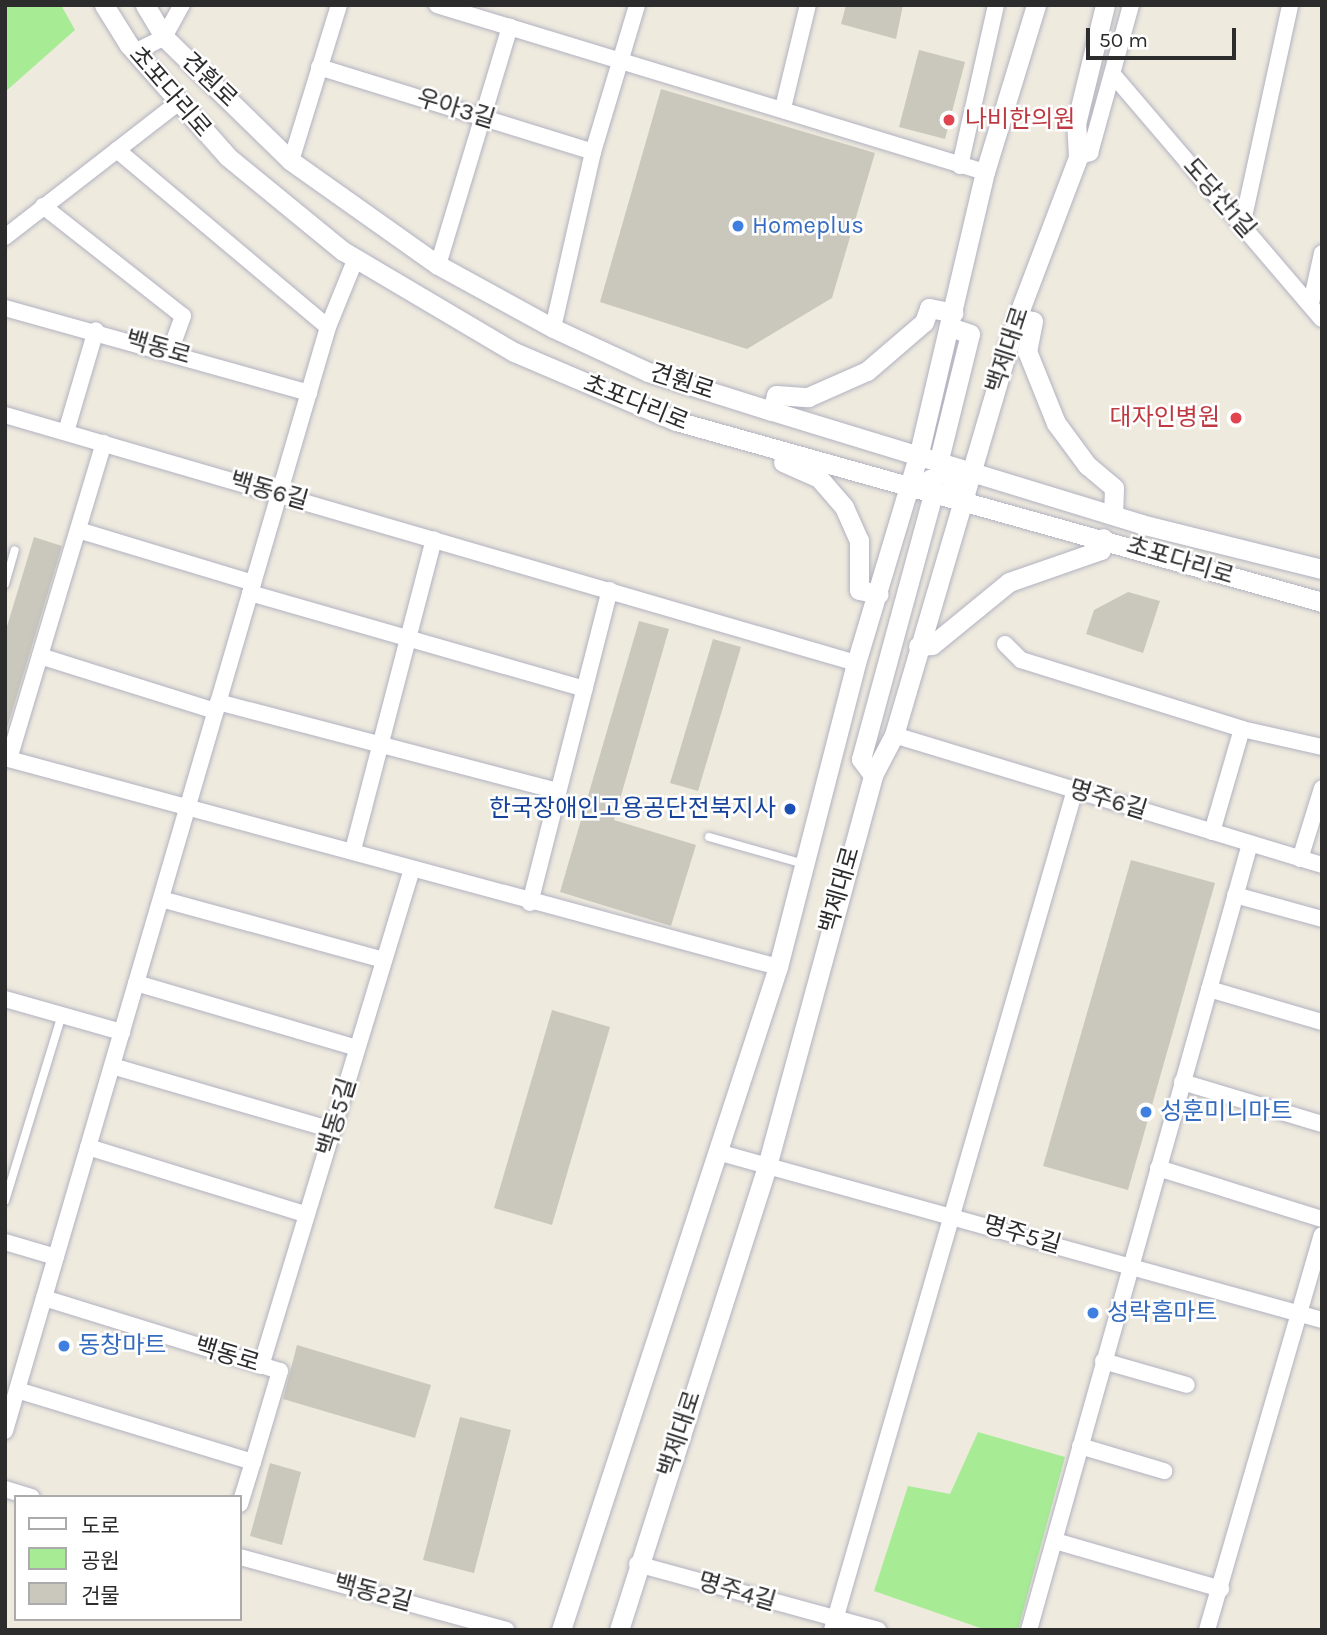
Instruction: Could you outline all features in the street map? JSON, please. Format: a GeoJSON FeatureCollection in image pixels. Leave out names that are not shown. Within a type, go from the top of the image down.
{"type":"FeatureCollection","features":[{"type":"Feature","properties":{"kind":"street","name":"초포다리로"},"geometry":{"type":"LineString","coordinates":[[104,5],[135,52],[228,157],[356,258],[514,352],[676,421],[784,454],[911,483],[1322,602]]}},
{"type":"Feature","properties":{"kind":"street","name":"견훤로"},"geometry":{"type":"LineString","coordinates":[[145,5],[164,37],[291,161],[438,265],[553,328],[648,372],[772,411],[939,459],[1113,514],[1322,569]]}},
{"type":"Feature","properties":{"kind":"street"},"geometry":{"type":"LineString","coordinates":[[135,52],[164,37],[182,5]]}},
{"type":"Feature","properties":{"kind":"street"},"geometry":{"type":"LineString","coordinates":[[291,161],[339,5]]}},
{"type":"Feature","properties":{"kind":"street"},"geometry":{"type":"LineString","coordinates":[[437,5],[783,108],[985,172]]}},
{"type":"Feature","properties":{"kind":"street"},"geometry":{"type":"LineString","coordinates":[[494,22],[499,5]]}},
{"type":"Feature","properties":{"kind":"street"},"geometry":{"type":"LineString","coordinates":[[553,328],[593,152],[623,60],[636,5]]}},
{"type":"Feature","properties":{"kind":"street"},"geometry":{"type":"LineString","coordinates":[[783,108],[808,5]]}},
{"type":"Feature","properties":{"kind":"street"},"geometry":{"type":"LineString","coordinates":[[960,166],[996,5]]}},
{"type":"Feature","properties":{"kind":"street","name":"백제대로"},"geometry":{"type":"LineString","coordinates":[[561,1630],[721,1153],[778,967],[856,663],[919,453],[985,172],[1036,5]]}},
{"type":"Feature","properties":{"kind":"street","name":"백제대로"},"geometry":{"type":"LineString","coordinates":[[619,1630],[637,1564],[767,1166],[873,775],[894,735],[960,497],[1017,318],[1078,157],[1076,124],[1105,5]]}},
{"type":"Feature","properties":{"kind":"street","name":"백제대로"},"geometry":{"type":"LineString","coordinates":[[1078,157],[1090,153],[1115,77],[1131,5]]}},
{"type":"Feature","properties":{"kind":"street"},"geometry":{"type":"LineString","coordinates":[[1242,226],[1290,5]]}},
{"type":"Feature","properties":{"kind":"street"},"geometry":{"type":"LineString","coordinates":[[438,265],[510,27]]}},
{"type":"Feature","properties":{"kind":"street","name":"우아3길"},"geometry":{"type":"LineString","coordinates":[[318,67],[593,152]]}},
{"type":"Feature","properties":{"kind":"street","name":"도당산1길"},"geometry":{"type":"LineString","coordinates":[[1115,77],[1322,319]]}},
{"type":"Feature","properties":{"kind":"street"},"geometry":{"type":"LineString","coordinates":[[5,237],[179,102]]}},
{"type":"Feature","properties":{"kind":"street"},"geometry":{"type":"LineString","coordinates":[[117,149],[328,327]]}},
{"type":"Feature","properties":{"kind":"street"},"geometry":{"type":"LineString","coordinates":[[43,206],[183,316],[170,352]]}},
{"type":"Feature","properties":{"kind":"street"},"geometry":{"type":"LineString","coordinates":[[1311,303],[1322,253]]}},
{"type":"Feature","properties":{"kind":"street"},"geometry":{"type":"LineString","coordinates":[[5,1431],[328,327],[356,258]]}},
{"type":"Feature","properties":{"kind":"street"},"geometry":{"type":"LineString","coordinates":[[772,411],[775,395],[807,397],[867,371],[925,322],[929,307],[971,334],[939,459],[960,497]]}},
{"type":"Feature","properties":{"kind":"street","name":"백동로"},"geometry":{"type":"LineString","coordinates":[[5,308],[96,330],[309,393]]}},
{"type":"Feature","properties":{"kind":"street"},"geometry":{"type":"LineString","coordinates":[[1017,318],[1033,321],[1027,351],[1056,423],[1087,465],[1114,488],[1113,514]]}},
{"type":"Feature","properties":{"kind":"street"},"geometry":{"type":"LineString","coordinates":[[66,432],[96,330]]}},
{"type":"Feature","properties":{"kind":"street","name":"백동6길"},"geometry":{"type":"LineString","coordinates":[[5,415],[856,663]]}},
{"type":"Feature","properties":{"kind":"street"},"geometry":{"type":"LineString","coordinates":[[104,443],[40,656],[12,727],[7,758],[353,850],[530,902],[778,967]]}},
{"type":"Feature","properties":{"kind":"street"},"geometry":{"type":"LineString","coordinates":[[873,775],[861,759],[934,490],[919,453]]}},
{"type":"Feature","properties":{"kind":"street"},"geometry":{"type":"LineString","coordinates":[[784,454],[782,463],[819,478],[844,507],[859,540],[859,590],[878,594]]}},
{"type":"Feature","properties":{"kind":"street"},"geometry":{"type":"LineString","coordinates":[[78,530],[409,639],[584,689]]}},
{"type":"Feature","properties":{"kind":"street"},"geometry":{"type":"LineString","coordinates":[[918,646],[932,645],[1009,582],[1101,550],[1103,538]]}},
{"type":"Feature","properties":{"kind":"street"},"geometry":{"type":"LineString","coordinates":[[353,850],[434,539]]}},
{"type":"Feature","properties":{"kind":"street"},"geometry":{"type":"LineString","coordinates":[[530,902],[610,590]]}},
{"type":"Feature","properties":{"kind":"street"},"geometry":{"type":"LineString","coordinates":[[1005,644],[1020,660],[1242,729],[1322,747]]}},
{"type":"Feature","properties":{"kind":"street"},"geometry":{"type":"LineString","coordinates":[[40,656],[217,706],[381,744],[558,791]]}},
{"type":"Feature","properties":{"kind":"street"},"geometry":{"type":"LineString","coordinates":[[1212,832],[1242,729]]}},
{"type":"Feature","properties":{"kind":"street","name":"명주6길"},"geometry":{"type":"LineString","coordinates":[[894,735],[1322,865]]}},
{"type":"Feature","properties":{"kind":"street"},"geometry":{"type":"LineString","coordinates":[[1300,859],[1322,788]]}},
{"type":"Feature","properties":{"kind":"street"},"geometry":{"type":"LineString","coordinates":[[834,1625],[1075,790]]}},
{"type":"Feature","properties":{"kind":"street"},"geometry":{"type":"LineString","coordinates":[[1029,1630],[1250,844]]}},
{"type":"Feature","properties":{"kind":"street","name":"백동5길"},"geometry":{"type":"LineString","coordinates":[[261,1366],[412,869]]}},
{"type":"Feature","properties":{"kind":"street"},"geometry":{"type":"LineString","coordinates":[[1236,895],[1322,919]]}},
{"type":"Feature","properties":{"kind":"street"},"geometry":{"type":"LineString","coordinates":[[161,899],[384,960]]}},
{"type":"Feature","properties":{"kind":"street"},"geometry":{"type":"LineString","coordinates":[[136,983],[358,1048]]}},
{"type":"Feature","properties":{"kind":"street"},"geometry":{"type":"LineString","coordinates":[[1209,989],[1322,1022]]}},
{"type":"Feature","properties":{"kind":"street"},"geometry":{"type":"LineString","coordinates":[[5,999],[122,1031]]}},
{"type":"Feature","properties":{"kind":"street"},"geometry":{"type":"LineString","coordinates":[[112,1066],[333,1130]]}},
{"type":"Feature","properties":{"kind":"street"},"geometry":{"type":"LineString","coordinates":[[1182,1082],[1322,1124]]}},
{"type":"Feature","properties":{"kind":"street"},"geometry":{"type":"LineString","coordinates":[[88,1147],[307,1215]]}},
{"type":"Feature","properties":{"kind":"street","name":"명주5길"},"geometry":{"type":"LineString","coordinates":[[721,1153],[1322,1320]]}},
{"type":"Feature","properties":{"kind":"street"},"geometry":{"type":"LineString","coordinates":[[1158,1168],[1322,1219]]}},
{"type":"Feature","properties":{"kind":"street"},"geometry":{"type":"LineString","coordinates":[[1208,1630],[1322,1235]]}},
{"type":"Feature","properties":{"kind":"street"},"geometry":{"type":"LineString","coordinates":[[5,1242],[56,1257]]}},
{"type":"Feature","properties":{"kind":"street","name":"백동로"},"geometry":{"type":"LineString","coordinates":[[44,1298],[280,1371],[242,1498]]}},
{"type":"Feature","properties":{"kind":"street"},"geometry":{"type":"LineString","coordinates":[[1103,1361],[1187,1385]]}},
{"type":"Feature","properties":{"kind":"street"},"geometry":{"type":"LineString","coordinates":[[5,1371],[19,1382],[253,1462]]}},
{"type":"Feature","properties":{"kind":"street"},"geometry":{"type":"LineString","coordinates":[[1080,1446],[1164,1471]]}},
{"type":"Feature","properties":{"kind":"street"},"geometry":{"type":"LineString","coordinates":[[5,1489],[25,1495]]}},
{"type":"Feature","properties":{"kind":"street"},"geometry":{"type":"LineString","coordinates":[[1055,1541],[1221,1589]]}},
{"type":"Feature","properties":{"kind":"street","name":"백동2길"},"geometry":{"type":"LineString","coordinates":[[242,1558],[506,1630]]}},
{"type":"Feature","properties":{"kind":"street","name":"명주4길"},"geometry":{"type":"LineString","coordinates":[[637,1564],[834,1625],[878,1630]]}},
{"type":"Feature","properties":{"kind":"lane"},"geometry":{"type":"LineString","coordinates":[[5,584],[15,550]]}},
{"type":"Feature","properties":{"kind":"lane"},"geometry":{"type":"LineString","coordinates":[[709,837],[804,864]]}},
{"type":"Feature","properties":{"kind":"lane"},"geometry":{"type":"LineString","coordinates":[[5,1201],[62,1015]]}},
{"type":"Feature","properties":{"kind":"green space"},"geometry":{"type":"Polygon","coordinates":[[[5,5],[61,5],[75,30],[5,92],[5,5]]]}},
{"type":"Feature","properties":{"kind":"green space"},"geometry":{"type":"Polygon","coordinates":[[[978,1432],[1065,1457],[1018,1630],[986,1630],[874,1591],[908,1486],[950,1494],[978,1432]]]}},
{"type":"Feature","properties":{"kind":"building"},"geometry":{"type":"Polygon","coordinates":[[[846,5],[903,5],[896,39],[841,24],[846,5]]]}},
{"type":"Feature","properties":{"kind":"building"},"geometry":{"type":"Polygon","coordinates":[[[919,50],[965,62],[945,139],[899,127],[919,50]]]}},
{"type":"Feature","properties":{"kind":"building","name":"Homeplus"},"geometry":{"type":"Polygon","coordinates":[[[661,89],[875,153],[832,298],[747,349],[600,302],[661,89]]]}},
{"type":"Feature","properties":{"kind":"building"},"geometry":{"type":"Polygon","coordinates":[[[34,537],[62,546],[5,735],[5,633],[34,537]]]}},
{"type":"Feature","properties":{"kind":"building"},"geometry":{"type":"Polygon","coordinates":[[[1128,592],[1160,601],[1143,653],[1086,634],[1094,610],[1128,592]]]}},
{"type":"Feature","properties":{"kind":"building"},"geometry":{"type":"Polygon","coordinates":[[[639,621],[669,629],[614,820],[696,845],[671,926],[560,892],[639,621]]]}},
{"type":"Feature","properties":{"kind":"building"},"geometry":{"type":"Polygon","coordinates":[[[713,639],[741,647],[698,791],[670,783],[713,639]]]}},
{"type":"Feature","properties":{"kind":"building"},"geometry":{"type":"Polygon","coordinates":[[[1131,860],[1215,883],[1128,1190],[1043,1166],[1131,860]]]}},
{"type":"Feature","properties":{"kind":"building"},"geometry":{"type":"Polygon","coordinates":[[[552,1010],[610,1027],[552,1225],[494,1208],[552,1010]]]}},
{"type":"Feature","properties":{"kind":"building"},"geometry":{"type":"Polygon","coordinates":[[[297,1345],[431,1385],[415,1438],[283,1399],[297,1345]]]}},
{"type":"Feature","properties":{"kind":"building"},"geometry":{"type":"Polygon","coordinates":[[[460,1417],[511,1430],[474,1573],[423,1560],[460,1417]]]}},
{"type":"Feature","properties":{"kind":"building"},"geometry":{"type":"Polygon","coordinates":[[[270,1463],[301,1472],[282,1545],[250,1536],[270,1463]]]}},
{"type":"Feature","properties":{"kind":"place","name":"나비한의원"},"geometry":{"type":"Point","coordinates":[949,120]}},
{"type":"Feature","properties":{"kind":"place","name":"Homeplus"},"geometry":{"type":"Point","coordinates":[738,226]}},
{"type":"Feature","properties":{"kind":"place","name":"대자인병원"},"geometry":{"type":"Point","coordinates":[1236,418]}},
{"type":"Feature","properties":{"kind":"place","name":"한국장애인고용공단전북지사"},"geometry":{"type":"Point","coordinates":[790,809]}},
{"type":"Feature","properties":{"kind":"place","name":"성훈미니마트"},"geometry":{"type":"Point","coordinates":[1146,1112]}},
{"type":"Feature","properties":{"kind":"place","name":"성락홈마트"},"geometry":{"type":"Point","coordinates":[1093,1313]}},
{"type":"Feature","properties":{"kind":"place","name":"동창마트"},"geometry":{"type":"Point","coordinates":[64,1346]}}]}
